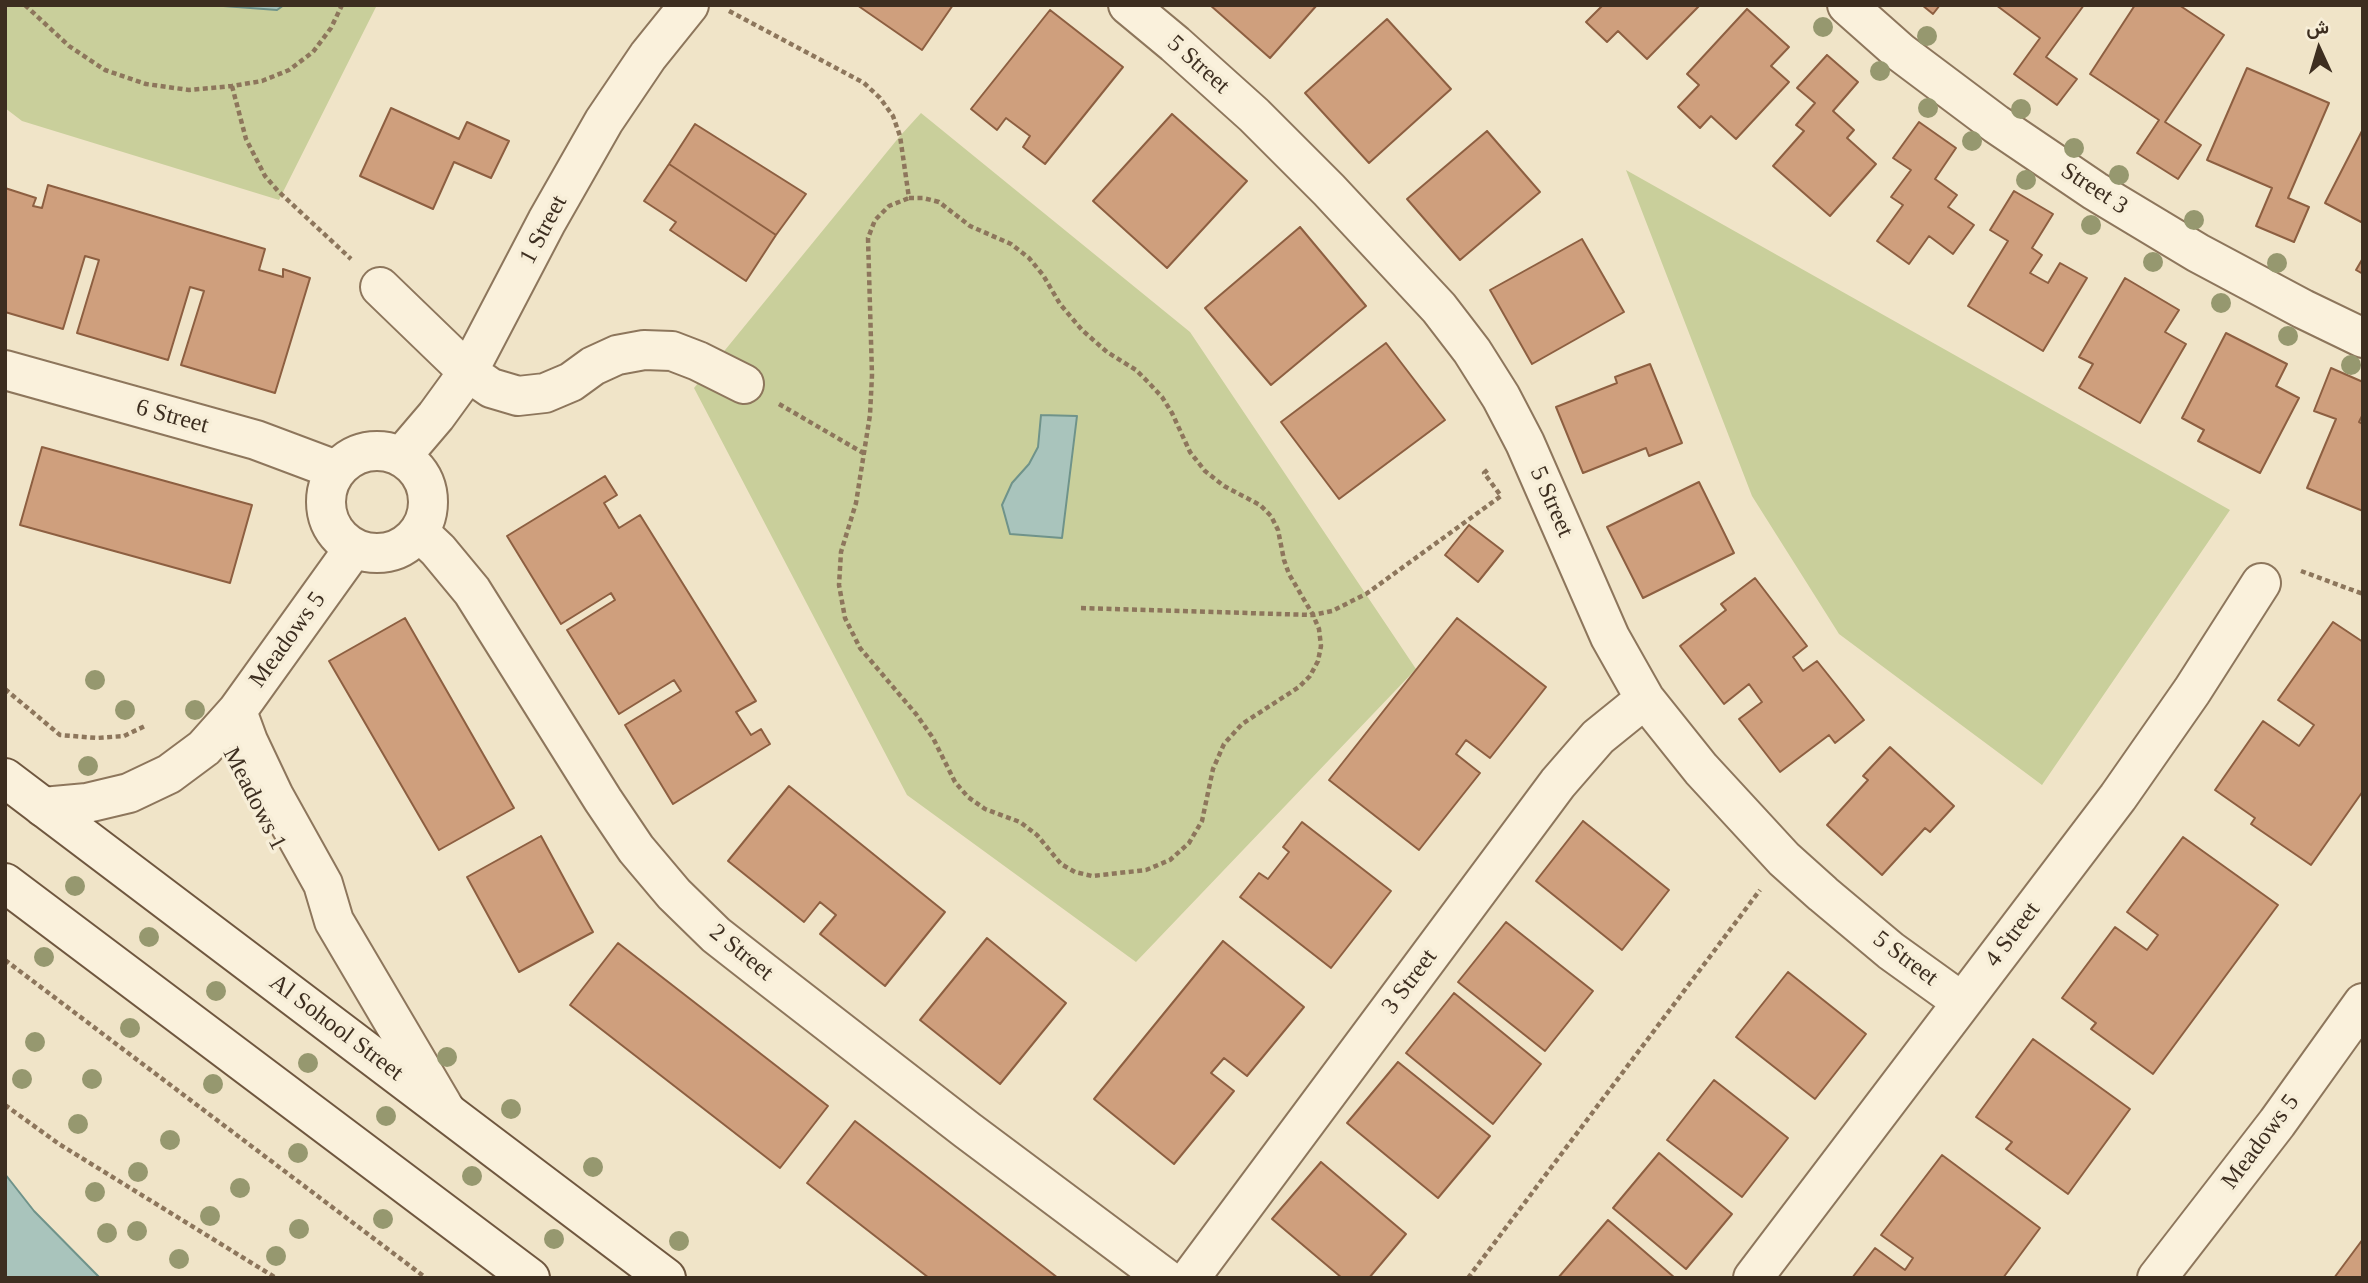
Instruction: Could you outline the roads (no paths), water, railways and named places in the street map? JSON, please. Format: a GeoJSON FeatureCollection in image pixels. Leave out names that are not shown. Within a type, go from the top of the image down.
{"type":"FeatureCollection","features":[{"type":"Feature","properties":{"kind":"street","name":"1 Street"},"geometry":{"type":"LineString","coordinates":[[401,457],[436,416],[468,372],[547,221],[604,121],[648,56],[689,5]]}},
{"type":"Feature","properties":{"kind":"street","name":"5 Street"},"geometry":{"type":"LineString","coordinates":[[1128,5],[1254,115],[1329,190],[1439,307],[1472,351],[1501,397],[1525,443],[1610,637],[1645,699],[1700,769],[1784,859],[1891,951],[1962,1002]]}},
{"type":"Feature","properties":{"kind":"street","name":"Street 3"},"geometry":{"type":"LineString","coordinates":[[1847,5],[1900,52],[1996,124],[2095,191],[2198,253],[2363,338]]}},
{"type":"Feature","properties":{"kind":"street"},"geometry":{"type":"LineString","coordinates":[[380,287],[468,372],[491,388],[518,396],[545,393],[571,382],[593,366],[617,355],[644,350],[672,351],[744,384]]}},
{"type":"Feature","properties":{"kind":"street","name":"6 Street"},"geometry":{"type":"LineString","coordinates":[[5,370],[256,440],[337,470]]}},
{"type":"Feature","properties":{"kind":"street"},"geometry":{"type":"LineString","coordinates":[[384,451],[401,457],[415,467],[424,482],[428,499],[426,516],[419,532],[407,543],[390,551],[372,553],[354,548],[340,537],[330,522],[326,504],[328,486],[337,470],[350,459],[366,452],[384,451]]}},
{"type":"Feature","properties":{"kind":"street","name":"2 Street"},"geometry":{"type":"LineString","coordinates":[[419,532],[438,550],[472,591],[609,810],[636,849],[674,894],[716,935],[753,964],[967,1130],[1165,1278]]}},
{"type":"Feature","properties":{"kind":"street","name":"Meadows 5"},"geometry":{"type":"LineString","coordinates":[[229,721],[354,548]]}},
{"type":"Feature","properties":{"kind":"street","name":"4 Street"},"geometry":{"type":"LineString","coordinates":[[1753,1278],[2118,797],[2192,691],[2262,583]]}},
{"type":"Feature","properties":{"kind":"street","name":"3 Street"},"geometry":{"type":"LineString","coordinates":[[1190,1278],[1564,775],[1598,737],[1645,699]]}},
{"type":"Feature","properties":{"kind":"street","name":"Meadows 1"},"geometry":{"type":"LineString","coordinates":[[43,807],[87,803],[129,793],[169,774],[204,748],[229,721],[248,741],[274,796],[324,884],[334,921],[446,1111]]}},
{"type":"Feature","properties":{"kind":"street","name":"Al Sohool Street"},"geometry":{"type":"LineString","coordinates":[[5,778],[666,1278]]}},
{"type":"Feature","properties":{"kind":"street"},"geometry":{"type":"LineString","coordinates":[[5,883],[530,1278]]}},
{"type":"Feature","properties":{"kind":"street","name":"Meadows 5"},"geometry":{"type":"LineString","coordinates":[[2157,1278],[2277,1123],[2363,1003]]}},
{"type":"Feature","properties":{"kind":"water"},"geometry":{"type":"Polygon","coordinates":[[[210,5],[284,5],[277,10],[210,5]]]}},
{"type":"Feature","properties":{"kind":"water"},"geometry":{"type":"Polygon","coordinates":[[[1041,415],[1077,416],[1062,538],[1010,534],[1002,505],[1012,483],[1029,464],[1038,447],[1041,415]]]}},
{"type":"Feature","properties":{"kind":"water"},"geometry":{"type":"Polygon","coordinates":[[[5,1174],[34,1211],[100,1278],[5,1278],[5,1174]]]}}]}
